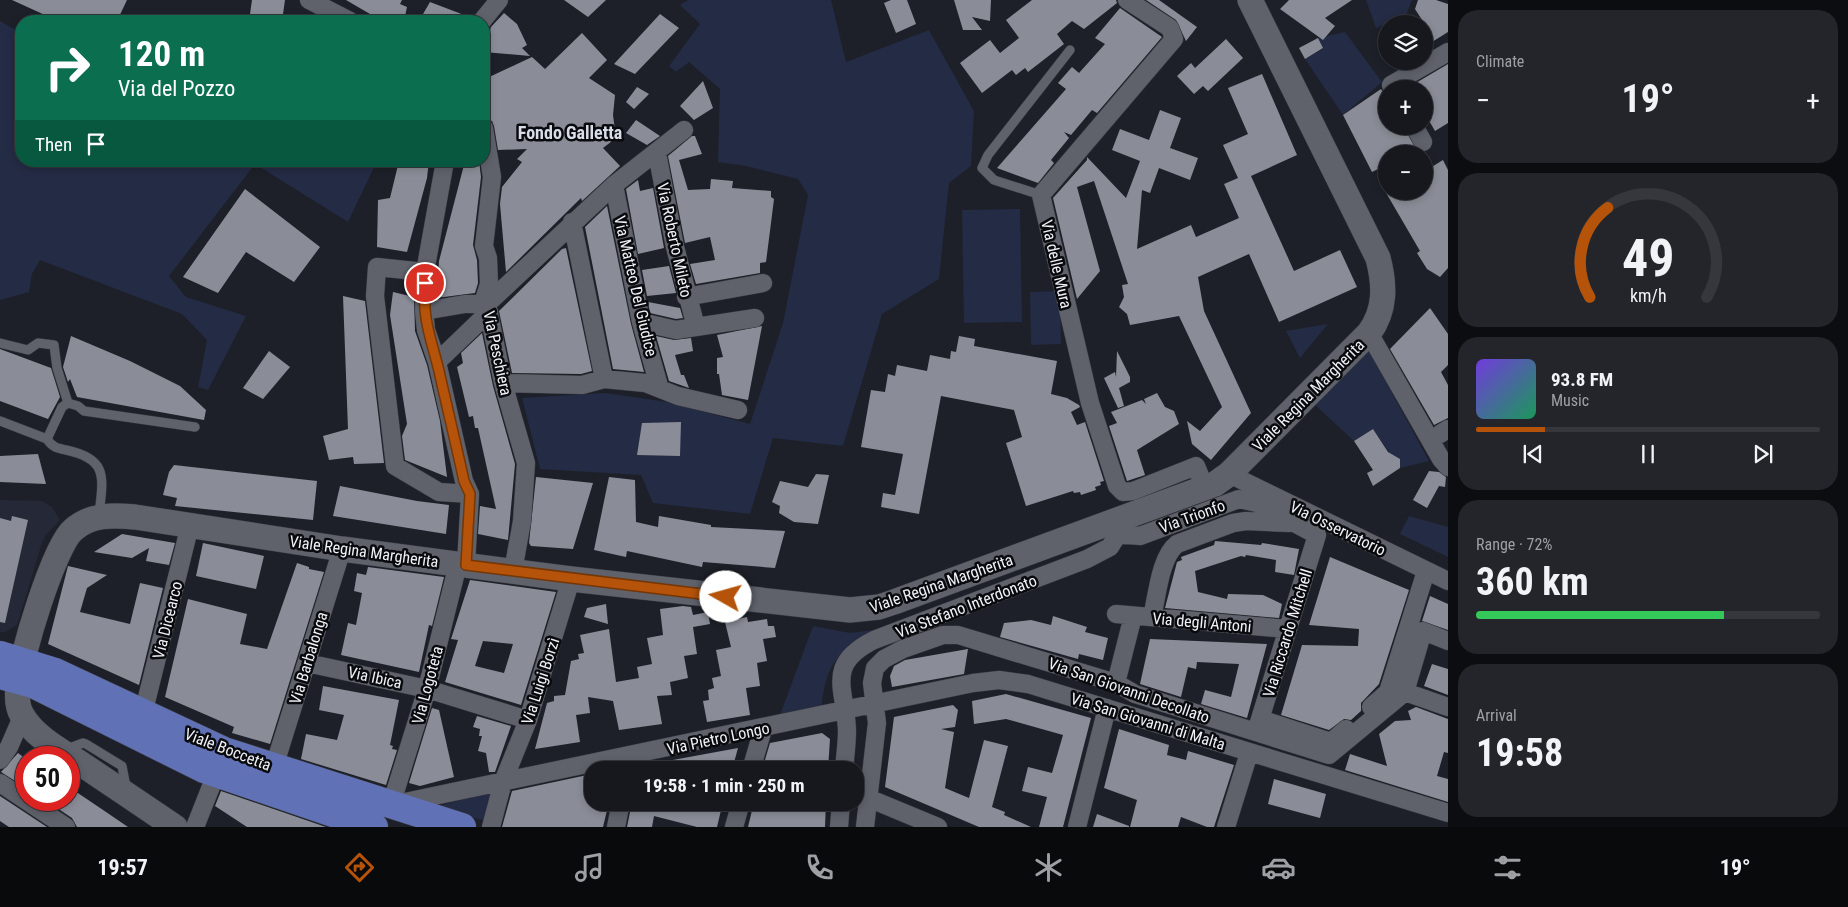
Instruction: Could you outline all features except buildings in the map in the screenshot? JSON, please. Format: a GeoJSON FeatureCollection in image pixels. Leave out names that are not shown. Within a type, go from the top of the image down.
{"type":"FeatureCollection","features":[{"type":"Feature","properties":{"kind":"main road","name":"Viale Regina Margherita"},"geometry":{"type":"LineString","coordinates":[[22,717],[10,668],[59,550],[67,536],[79,525],[99,517],[117,516],[190,525],[342,549],[572,579],[804,606],[865,609],[894,602],[1116,528],[1205,488],[1229,474],[1369,333],[1380,315],[1382,304],[1382,272],[1378,258],[1250,0]]}},
{"type":"Feature","properties":{"kind":"main road","name":"Viale Boccetta"},"geometry":{"type":"LineString","coordinates":[[10,668],[55,672],[224,751],[462,827]]}},
{"type":"Feature","properties":{"kind":"main road","name":"Viale Boccetta"},"geometry":{"type":"LineString","coordinates":[[10,668],[33,684],[187,762],[216,774],[374,827]]}},
{"type":"Feature","properties":{"kind":"main road"},"geometry":{"type":"LineString","coordinates":[[22,717],[36,732],[62,751],[175,827]]}},
{"type":"Feature","properties":{"kind":"street"},"geometry":{"type":"LineString","coordinates":[[309,0],[338,15]]}},
{"type":"Feature","properties":{"kind":"street"},"geometry":{"type":"LineString","coordinates":[[487,15],[499,0]]}},
{"type":"Feature","properties":{"kind":"street"},"geometry":{"type":"LineString","coordinates":[[1041,195],[1174,39],[1170,28],[1127,0]]}},
{"type":"Feature","properties":{"kind":"street"},"geometry":{"type":"LineString","coordinates":[[1400,80],[1448,52]]}},
{"type":"Feature","properties":{"kind":"street","name":"Via Peschiera"},"geometry":{"type":"LineString","coordinates":[[513,571],[522,521],[526,463],[503,383],[486,306],[572,222],[614,185],[684,130]]}},
{"type":"Feature","properties":{"kind":"street"},"geometry":{"type":"LineString","coordinates":[[1419,135],[1423,142]]}},
{"type":"Feature","properties":{"kind":"street","name":"Via Roberto Mileto"},"geometry":{"type":"LineString","coordinates":[[657,153],[686,297],[696,327]]}},
{"type":"Feature","properties":{"kind":"street"},"geometry":{"type":"LineString","coordinates":[[436,362],[486,306],[489,284],[488,258],[484,246],[492,177],[490,165]]}},
{"type":"Feature","properties":{"kind":"street"},"geometry":{"type":"LineString","coordinates":[[425,272],[377,267],[375,296],[395,466],[439,492],[470,494],[464,481],[436,362],[426,330],[424,310],[425,272],[444,167]]}},
{"type":"Feature","properties":{"kind":"street","name":"Via Matteo Del Giudice"},"geometry":{"type":"LineString","coordinates":[[614,185],[641,322],[659,386]]}},
{"type":"Feature","properties":{"kind":"street","name":"Via delle Mura"},"geometry":{"type":"LineString","coordinates":[[1041,195],[1090,403],[1117,486],[1123,492],[1134,491],[1196,466],[1205,488]]}},
{"type":"Feature","properties":{"kind":"street"},"geometry":{"type":"LineString","coordinates":[[572,222],[604,379]]}},
{"type":"Feature","properties":{"kind":"street"},"geometry":{"type":"LineString","coordinates":[[686,297],[763,283]]}},
{"type":"Feature","properties":{"kind":"street"},"geometry":{"type":"LineString","coordinates":[[424,310],[486,306]]}},
{"type":"Feature","properties":{"kind":"street"},"geometry":{"type":"LineString","coordinates":[[641,322],[676,330],[755,318]]}},
{"type":"Feature","properties":{"kind":"street"},"geometry":{"type":"LineString","coordinates":[[1369,333],[1441,459],[1448,467]]}},
{"type":"Feature","properties":{"kind":"street"},"geometry":{"type":"LineString","coordinates":[[503,383],[575,386],[604,379],[645,382],[659,386],[678,396],[738,410]]}},
{"type":"Feature","properties":{"kind":"street","name":"Via Osservatorio"},"geometry":{"type":"LineString","coordinates":[[1229,474],[1426,572],[1448,581]]}},
{"type":"Feature","properties":{"kind":"street","name":"Via Logoteta"},"geometry":{"type":"LineString","coordinates":[[391,805],[428,688],[462,565],[470,494]]}},
{"type":"Feature","properties":{"kind":"street","name":"Via Trionfo"},"geometry":{"type":"LineString","coordinates":[[1116,528],[1140,536],[1239,498],[1257,503],[1317,535]]}},
{"type":"Feature","properties":{"kind":"street"},"geometry":{"type":"LineString","coordinates":[[1152,617],[1165,560],[1172,548],[1177,544],[1233,523],[1246,521],[1294,524]]}},
{"type":"Feature","properties":{"kind":"street","name":"Via Dicearco"},"geometry":{"type":"LineString","coordinates":[[143,714],[190,525]]}},
{"type":"Feature","properties":{"kind":"street","name":"Via Stefano Interdonato"},"geometry":{"type":"LineString","coordinates":[[845,761],[847,730],[840,690],[844,668],[849,657],[863,646],[1087,559],[1110,547],[1116,528]]}},
{"type":"Feature","properties":{"kind":"street","name":"Via Riccardo Mitchell"},"geometry":{"type":"LineString","coordinates":[[1258,726],[1317,535]]}},
{"type":"Feature","properties":{"kind":"street","name":"Via Barbalonga"},"geometry":{"type":"LineString","coordinates":[[274,767],[342,549]]}},
{"type":"Feature","properties":{"kind":"street"},"geometry":{"type":"LineString","coordinates":[[1258,726],[1331,742],[1388,692],[1426,572]]}},
{"type":"Feature","properties":{"kind":"street","name":"Via Luigi Borzì"},"geometry":{"type":"LineString","coordinates":[[491,827],[503,782],[528,720],[572,579]]}},
{"type":"Feature","properties":{"kind":"street","name":"Via degli Antoni"},"geometry":{"type":"LineString","coordinates":[[1116,682],[1124,615],[1288,629]]}},
{"type":"Feature","properties":{"kind":"street"},"geometry":{"type":"LineString","coordinates":[[1448,641],[1423,631],[1405,692],[1448,707]]}},
{"type":"Feature","properties":{"kind":"street","name":"Via San Giovanni Decollato"},"geometry":{"type":"LineString","coordinates":[[865,827],[877,723],[872,678],[878,664],[903,648],[950,634],[1116,682],[1135,694],[1258,726],[1329,755],[1405,692]]}},
{"type":"Feature","properties":{"kind":"street","name":"Via Ibica"},"geometry":{"type":"LineString","coordinates":[[308,663],[428,688],[528,720]]}},
{"type":"Feature","properties":{"kind":"street","name":"Via San Giovanni di Malta"},"geometry":{"type":"LineString","coordinates":[[844,711],[999,680],[1028,684],[1448,813]]}},
{"type":"Feature","properties":{"kind":"street"},"geometry":{"type":"LineString","coordinates":[[1077,827],[1107,708]]}},
{"type":"Feature","properties":{"kind":"street","name":"Via Pietro Longo"},"geometry":{"type":"LineString","coordinates":[[638,761],[763,728],[844,711]]}},
{"type":"Feature","properties":{"kind":"street"},"geometry":{"type":"LineString","coordinates":[[0,760],[9,747],[22,717]]}},
{"type":"Feature","properties":{"kind":"street"},"geometry":{"type":"LineString","coordinates":[[754,761],[763,728]]}},
{"type":"Feature","properties":{"kind":"street"},"geometry":{"type":"LineString","coordinates":[[1226,827],[1249,753]]}},
{"type":"Feature","properties":{"kind":"street","name":"Via Pietro Longo"},"geometry":{"type":"LineString","coordinates":[[391,805],[503,782],[584,770]]}},
{"type":"Feature","properties":{"kind":"street"},"geometry":{"type":"LineString","coordinates":[[198,819],[216,774]]}},
{"type":"Feature","properties":{"kind":"street"},"geometry":{"type":"LineString","coordinates":[[0,783],[66,827]]}},
{"type":"Feature","properties":{"kind":"street"},"geometry":{"type":"LineString","coordinates":[[868,798],[938,827]]}},
{"type":"Feature","properties":{"kind":"street"},"geometry":{"type":"LineString","coordinates":[[616,827],[619,811]]}},
{"type":"Feature","properties":{"kind":"street"},"geometry":{"type":"LineString","coordinates":[[734,827],[739,811]]}},
{"type":"Feature","properties":{"kind":"street"},"geometry":{"type":"LineString","coordinates":[[839,827],[840,811]]}},
{"type":"Feature","properties":{"kind":"lane"},"geometry":{"type":"LineString","coordinates":[[1041,195],[994,180],[982,168],[988,155],[1070,50]]}},
{"type":"Feature","properties":{"kind":"lane"},"geometry":{"type":"LineString","coordinates":[[0,343],[28,350],[38,343],[54,346],[57,368],[68,403]]}},
{"type":"Feature","properties":{"kind":"lane"},"geometry":{"type":"LineString","coordinates":[[68,403],[78,406],[84,411],[195,427]]}},
{"type":"Feature","properties":{"kind":"lane"},"geometry":{"type":"LineString","coordinates":[[47,439],[62,407],[68,403]]}},
{"type":"Feature","properties":{"kind":"lane"},"geometry":{"type":"LineString","coordinates":[[0,421],[47,439],[52,447],[93,459],[101,469],[103,482],[99,517]]}},
{"type":"Feature","properties":{"kind":"shaded area"},"geometry":{"type":"Polygon","coordinates":[[[688,0],[831,0],[846,62],[929,30],[974,111],[971,166],[949,183],[939,279],[882,314],[843,446],[773,438],[750,514],[653,503],[641,475],[540,469],[522,398],[606,393],[667,402],[750,424],[783,323],[808,195],[798,179],[746,166],[718,162],[720,89],[689,62],[676,72],[669,66],[700,24],[680,5],[688,0]]]}},
{"type":"Feature","properties":{"kind":"shaded area"},"geometry":{"type":"Polygon","coordinates":[[[1366,0],[1412,0],[1406,15],[1378,15],[1378,27],[1376,28],[1366,0]]]}},
{"type":"Feature","properties":{"kind":"shaded area"},"geometry":{"type":"Polygon","coordinates":[[[0,21],[15,30],[15,167],[253,167],[169,276],[186,297],[246,316],[208,390],[198,387],[207,340],[182,314],[40,260],[32,274],[29,292],[0,300],[0,21]]]}},
{"type":"Feature","properties":{"kind":"shaded area"},"geometry":{"type":"Polygon","coordinates":[[[1345,32],[1381,80],[1378,80],[1378,85],[1343,115],[1305,59],[1323,49],[1318,38],[1345,32]]]}},
{"type":"Feature","properties":{"kind":"shaded area"},"geometry":{"type":"Polygon","coordinates":[[[260,167],[374,167],[348,222],[260,167]]]}},
{"type":"Feature","properties":{"kind":"shaded area"},"geometry":{"type":"Polygon","coordinates":[[[1020,209],[1022,322],[964,323],[962,210],[1020,209]]]}},
{"type":"Feature","properties":{"kind":"shaded area"},"geometry":{"type":"Polygon","coordinates":[[[1060,291],[1061,344],[1031,345],[1030,292],[1060,291]]]}},
{"type":"Feature","properties":{"kind":"shaded area"},"geometry":{"type":"Polygon","coordinates":[[[1328,324],[1300,358],[1286,331],[1328,324]]]}},
{"type":"Feature","properties":{"kind":"shaded area"},"geometry":{"type":"Polygon","coordinates":[[[1367,347],[1429,461],[1400,468],[1373,429],[1354,441],[1313,403],[1367,347]]]}},
{"type":"Feature","properties":{"kind":"shaded area"},"geometry":{"type":"Polygon","coordinates":[[[0,500],[42,501],[52,507],[60,520],[46,535],[42,543],[17,625],[5,632],[0,632],[0,500]]]}},
{"type":"Feature","properties":{"kind":"shaded area"},"geometry":{"type":"Polygon","coordinates":[[[1409,516],[1448,527],[1448,557],[1400,534],[1409,516]]]}},
{"type":"Feature","properties":{"kind":"shaded area"},"geometry":{"type":"Polygon","coordinates":[[[813,626],[850,633],[882,629],[854,644],[837,659],[827,679],[821,711],[777,723],[813,626]]]}},
{"type":"Feature","properties":{"kind":"shaded area"},"geometry":{"type":"Polygon","coordinates":[[[493,791],[486,821],[441,809],[442,805],[493,791]]]}},
{"type":"Feature","properties":{"kind":"district","name":"Fondo Galletta"},"geometry":{"type":"Point","coordinates":[570,133]}},
{"type":"Feature","properties":{"kind":"route"},"geometry":{"type":"LineString","coordinates":[[425,283],[424,310],[426,330],[436,362],[464,481],[470,494],[466,565],[591,582],[726,597]]}}]}
